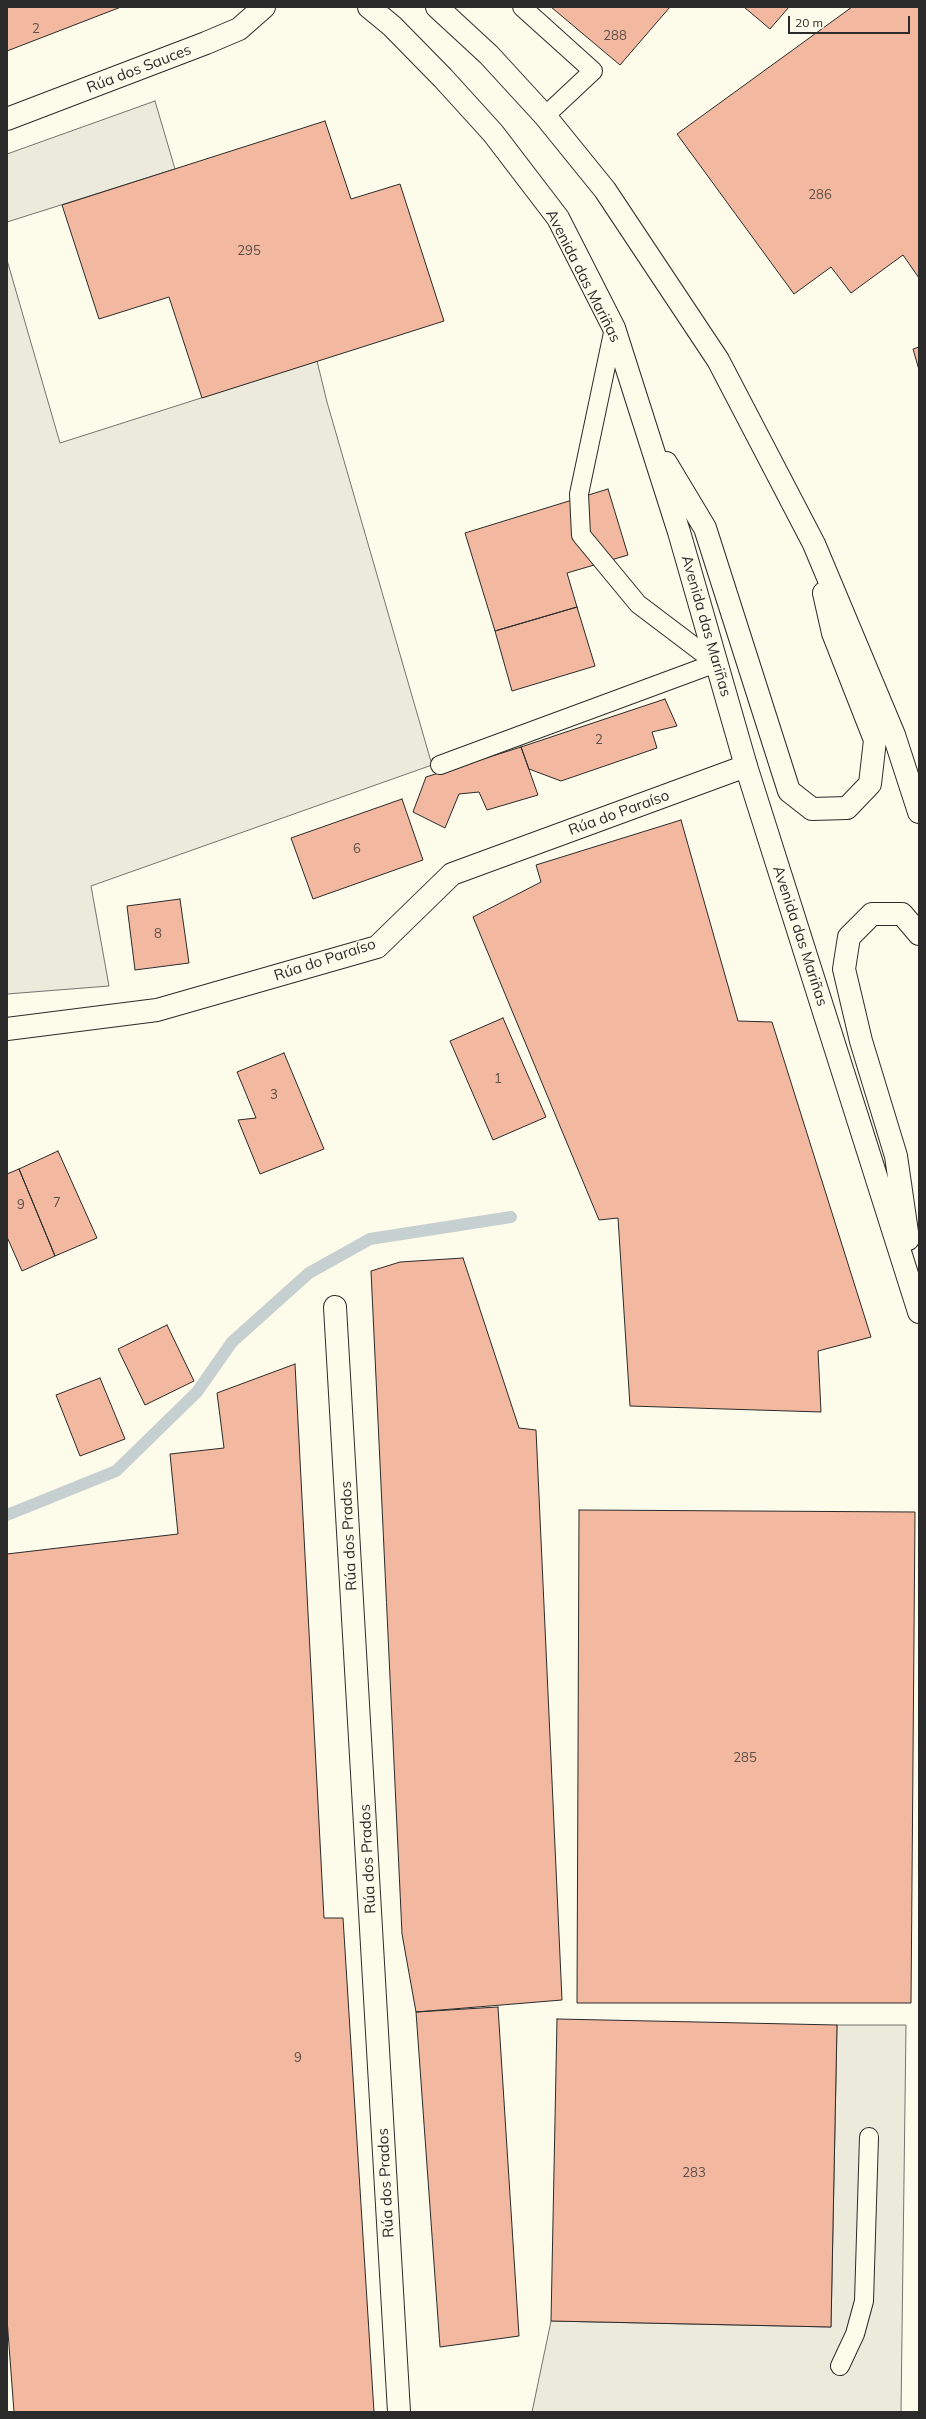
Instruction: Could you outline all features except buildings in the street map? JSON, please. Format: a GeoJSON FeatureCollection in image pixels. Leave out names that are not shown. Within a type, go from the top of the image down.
{"type":"FeatureCollection","features":[{"type":"Feature","properties":{"kind":"main road","name":"Rúa dos Sauces"},"geometry":{"type":"LineString","coordinates":[[7,119],[206,43],[239,28],[264,7]]}},
{"type":"Feature","properties":{"kind":"main road","name":"Avenida das Mariñas"},"geometry":{"type":"LineString","coordinates":[[369,7],[392,26],[443,78],[493,133],[558,218],[614,328],[647,433],[746,766],[918,1308]]}},
{"type":"Feature","properties":{"kind":"main road"},"geometry":{"type":"LineString","coordinates":[[437,7],[489,55],[545,116],[604,190],[718,360],[814,544],[894,735],[919,812]]}},
{"type":"Feature","properties":{"kind":"main road"},"geometry":{"type":"LineString","coordinates":[[647,433],[705,528],[789,791],[812,809],[847,808],[870,784],[875,740],[833,633],[814,544]]}},
{"type":"Feature","properties":{"kind":"main road","name":"Rúa do Paraíso"},"geometry":{"type":"LineString","coordinates":[[7,1029],[157,1010],[377,947],[452,874],[746,766]]}},
{"type":"Feature","properties":{"kind":"main road"},"geometry":{"type":"LineString","coordinates":[[918,1308],[896,1156],[861,1041],[844,968],[849,937],[872,914],[902,914],[919,934]]}},
{"type":"Feature","properties":{"kind":"main road","name":"Rúa dos Prados"},"geometry":{"type":"LineString","coordinates":[[335,1307],[399,2412]]}},
{"type":"Feature","properties":{"kind":"lane"},"geometry":{"type":"LineString","coordinates":[[522,7],[593,71],[545,116]]}},
{"type":"Feature","properties":{"kind":"lane"},"geometry":{"type":"LineString","coordinates":[[614,328],[579,494],[581,534],[638,604],[716,663]]}},
{"type":"Feature","properties":{"kind":"lane"},"geometry":{"type":"LineString","coordinates":[[440,765],[716,663]]}},
{"type":"Feature","properties":{"kind":"lane"},"geometry":{"type":"LineString","coordinates":[[840,2366],[855,2334],[864,2301],[869,2137]]}},
{"type":"Feature","properties":{"kind":"shaded area"},"geometry":{"type":"Polygon","coordinates":[[[155,101],[175,169],[7,222],[7,154],[155,101]]]}},
{"type":"Feature","properties":{"kind":"shaded area"},"geometry":{"type":"Polygon","coordinates":[[[7,260],[60,443],[317,361],[327,402],[432,765],[91,886],[109,986],[7,994],[7,260]]]}},
{"type":"Feature","properties":{"kind":"shaded area"},"geometry":{"type":"Polygon","coordinates":[[[837,2025],[906,2025],[901,2412],[532,2412],[551,2321],[831,2327],[837,2025]]]}},
{"type":"Feature","properties":{"kind":"waterway"},"geometry":{"type":"LineString","coordinates":[[7,1515],[116,1471],[197,1392],[232,1342],[309,1273],[370,1239],[511,1217]]}}]}
